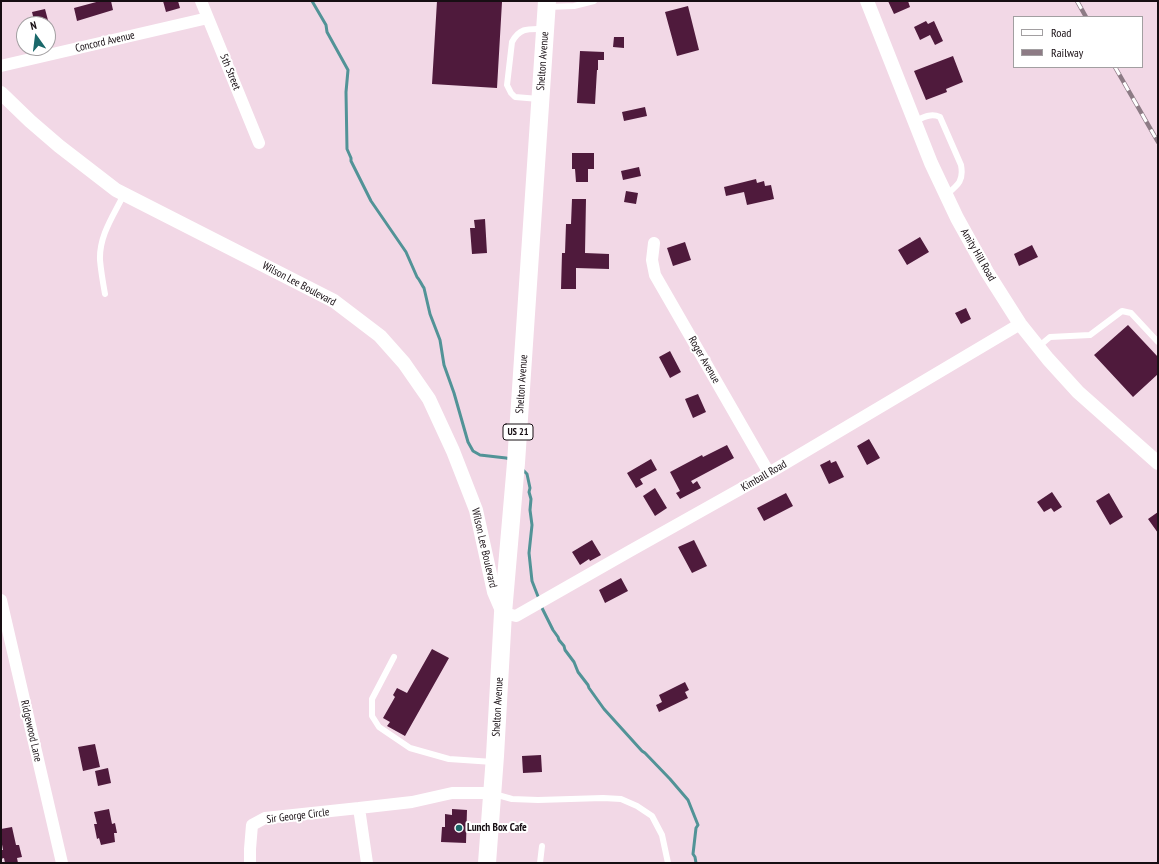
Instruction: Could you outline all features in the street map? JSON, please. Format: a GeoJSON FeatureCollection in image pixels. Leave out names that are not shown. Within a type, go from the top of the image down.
{"type":"FeatureCollection","features":[{"type":"Feature","properties":{"kind":"main road","name":"Shelton Avenue"},"geometry":{"type":"LineString","coordinates":[[487,863],[495,762],[503,613],[516,463],[547,4]]}},
{"type":"Feature","properties":{"kind":"street","name":"5th Street"},"geometry":{"type":"LineString","coordinates":[[201,1],[259,143]]}},
{"type":"Feature","properties":{"kind":"street","name":"Amity Hill Road"},"geometry":{"type":"LineString","coordinates":[[867,1],[931,162],[957,218],[987,272],[1020,324],[1048,359],[1078,392],[1158,463]]}},
{"type":"Feature","properties":{"kind":"street","name":"Concord Avenue"},"geometry":{"type":"LineString","coordinates":[[1,66],[208,18]]}},
{"type":"Feature","properties":{"kind":"street","name":"Wilson Lee Boulevard"},"geometry":{"type":"LineString","coordinates":[[1,93],[59,146],[116,190],[334,301],[380,336],[404,363],[429,399],[453,451],[476,510],[494,592],[503,613]]}},
{"type":"Feature","properties":{"kind":"street","name":"Roger Avenue"},"geometry":{"type":"LineString","coordinates":[[654,243],[652,260],[655,275],[769,473]]}},
{"type":"Feature","properties":{"kind":"street","name":"Kimball Road"},"geometry":{"type":"LineString","coordinates":[[503,613],[516,616],[769,473],[1020,324]]}},
{"type":"Feature","properties":{"kind":"street","name":"Ridgewood Lane"},"geometry":{"type":"LineString","coordinates":[[1,600],[62,863]]}},
{"type":"Feature","properties":{"kind":"street","name":"Sir George Circle"},"geometry":{"type":"LineString","coordinates":[[250,863],[252,825],[265,818],[412,802],[452,793],[492,793]]}},
{"type":"Feature","properties":{"kind":"street"},"geometry":{"type":"LineString","coordinates":[[359,808],[367,863]]}},
{"type":"Feature","properties":{"kind":"lane"},"geometry":{"type":"LineString","coordinates":[[547,4],[574,6],[594,1]]}},
{"type":"Feature","properties":{"kind":"lane"},"geometry":{"type":"LineString","coordinates":[[541,99],[515,98],[507,85],[514,36],[526,28],[545,29]]}},
{"type":"Feature","properties":{"kind":"lane"},"geometry":{"type":"LineString","coordinates":[[915,121],[928,115],[940,117],[961,165],[963,173],[960,183],[946,195]]}},
{"type":"Feature","properties":{"kind":"lane"},"geometry":{"type":"LineString","coordinates":[[105,294],[100,259],[102,241],[108,225],[124,194]]}},
{"type":"Feature","properties":{"kind":"lane"},"geometry":{"type":"LineString","coordinates":[[1038,347],[1050,337],[1090,335],[1122,311],[1131,313],[1158,342]]}},
{"type":"Feature","properties":{"kind":"lane"},"geometry":{"type":"LineString","coordinates":[[394,657],[372,699],[372,716],[379,727],[410,748],[450,759],[495,762]]}},
{"type":"Feature","properties":{"kind":"lane"},"geometry":{"type":"LineString","coordinates":[[492,793],[512,798],[538,800],[603,798],[621,799],[637,806],[652,816],[662,835],[668,863]]}},
{"type":"Feature","properties":{"kind":"lane"},"geometry":{"type":"LineString","coordinates":[[540,863],[542,846]]}},
{"type":"Feature","properties":{"kind":"building"},"geometry":{"type":"Polygon","coordinates":[[[100,1],[111,1],[113,10],[77,21],[74,8],[100,1]]]}},
{"type":"Feature","properties":{"kind":"building"},"geometry":{"type":"Polygon","coordinates":[[[163,1],[178,1],[180,8],[166,12],[163,1]]]}},
{"type":"Feature","properties":{"kind":"building"},"geometry":{"type":"Polygon","coordinates":[[[437,1],[502,2],[497,88],[432,84],[437,1]]]}},
{"type":"Feature","properties":{"kind":"building"},"geometry":{"type":"Polygon","coordinates":[[[888,1],[908,1],[910,7],[894,14],[888,1]]]}},
{"type":"Feature","properties":{"kind":"building"},"geometry":{"type":"Polygon","coordinates":[[[688,6],[699,50],[677,56],[665,12],[688,6]]]}},
{"type":"Feature","properties":{"kind":"building"},"geometry":{"type":"Polygon","coordinates":[[[45,9],[47,16],[33,16],[32,12],[45,9]]]}},
{"type":"Feature","properties":{"kind":"building"},"geometry":{"type":"Polygon","coordinates":[[[926,21],[928,24],[934,21],[943,41],[935,45],[930,35],[920,40],[914,27],[926,21]]]}},
{"type":"Feature","properties":{"kind":"building"},"geometry":{"type":"Polygon","coordinates":[[[614,37],[624,37],[624,48],[613,47],[614,37]]]}},
{"type":"Feature","properties":{"kind":"building"},"geometry":{"type":"Polygon","coordinates":[[[580,51],[604,52],[604,60],[598,60],[595,104],[577,103],[580,51]]]}},
{"type":"Feature","properties":{"kind":"building"},"geometry":{"type":"Polygon","coordinates":[[[953,56],[963,82],[946,89],[947,92],[926,100],[914,71],[953,56]]]}},
{"type":"Feature","properties":{"kind":"building"},"geometry":{"type":"Polygon","coordinates":[[[645,107],[647,116],[624,121],[622,112],[645,107]]]}},
{"type":"Feature","properties":{"kind":"building"},"geometry":{"type":"Polygon","coordinates":[[[572,153],[594,153],[594,169],[588,169],[588,182],[576,182],[575,169],[572,169],[572,153]]]}},
{"type":"Feature","properties":{"kind":"building"},"geometry":{"type":"Polygon","coordinates":[[[639,167],[641,176],[623,180],[621,171],[639,167]]]}},
{"type":"Feature","properties":{"kind":"building"},"geometry":{"type":"Polygon","coordinates":[[[756,179],[757,183],[764,181],[765,186],[771,185],[774,199],[747,205],[744,192],[726,196],[724,187],[756,179]]]}},
{"type":"Feature","properties":{"kind":"building"},"geometry":{"type":"Polygon","coordinates":[[[626,191],[638,193],[636,204],[624,202],[626,191]]]}},
{"type":"Feature","properties":{"kind":"building"},"geometry":{"type":"Polygon","coordinates":[[[572,199],[586,199],[585,253],[609,254],[609,269],[576,268],[576,289],[561,289],[562,253],[565,253],[566,224],[571,224],[572,199]]]}},
{"type":"Feature","properties":{"kind":"building"},"geometry":{"type":"Polygon","coordinates":[[[485,219],[487,253],[472,254],[470,228],[475,228],[474,220],[485,219]]]}},
{"type":"Feature","properties":{"kind":"building"},"geometry":{"type":"Polygon","coordinates":[[[920,237],[929,252],[907,265],[898,250],[920,237]]]}},
{"type":"Feature","properties":{"kind":"building"},"geometry":{"type":"Polygon","coordinates":[[[685,242],[691,260],[673,266],[667,248],[685,242]]]}},
{"type":"Feature","properties":{"kind":"building"},"geometry":{"type":"Polygon","coordinates":[[[1032,245],[1038,257],[1019,266],[1014,254],[1032,245]]]}},
{"type":"Feature","properties":{"kind":"building"},"geometry":{"type":"Polygon","coordinates":[[[966,308],[971,319],[961,324],[955,313],[966,308]]]}},
{"type":"Feature","properties":{"kind":"building"},"geometry":{"type":"Polygon","coordinates":[[[1128,325],[1158,357],[1158,374],[1133,397],[1094,355],[1128,325]]]}},
{"type":"Feature","properties":{"kind":"building"},"geometry":{"type":"Polygon","coordinates":[[[670,351],[681,372],[670,378],[659,357],[670,351]]]}},
{"type":"Feature","properties":{"kind":"building"},"geometry":{"type":"Polygon","coordinates":[[[698,394],[706,412],[693,418],[685,399],[698,394]]]}},
{"type":"Feature","properties":{"kind":"building"},"geometry":{"type":"Polygon","coordinates":[[[869,439],[880,458],[867,465],[857,446],[869,439]]]}},
{"type":"Feature","properties":{"kind":"building"},"geometry":{"type":"Polygon","coordinates":[[[727,445],[734,458],[691,481],[693,484],[697,481],[701,488],[680,499],[676,493],[680,491],[670,472],[702,455],[703,457],[727,445]]]}},
{"type":"Feature","properties":{"kind":"building"},"geometry":{"type":"Polygon","coordinates":[[[651,459],[657,470],[640,479],[643,484],[636,488],[627,473],[651,459]]]}},
{"type":"Feature","properties":{"kind":"building"},"geometry":{"type":"Polygon","coordinates":[[[830,460],[831,463],[836,461],[844,477],[829,484],[820,465],[830,460]]]}},
{"type":"Feature","properties":{"kind":"building"},"geometry":{"type":"Polygon","coordinates":[[[655,488],[667,508],[655,516],[643,496],[655,488]]]}},
{"type":"Feature","properties":{"kind":"building"},"geometry":{"type":"Polygon","coordinates":[[[1052,492],[1062,507],[1054,512],[1051,508],[1044,512],[1037,502],[1052,492]]]}},
{"type":"Feature","properties":{"kind":"building"},"geometry":{"type":"Polygon","coordinates":[[[786,493],[793,506],[764,521],[757,508],[786,493]]]}},
{"type":"Feature","properties":{"kind":"building"},"geometry":{"type":"Polygon","coordinates":[[[1109,493],[1123,517],[1110,525],[1096,501],[1109,493]]]}},
{"type":"Feature","properties":{"kind":"building"},"geometry":{"type":"Polygon","coordinates":[[[1158,512],[1158,533],[1148,519],[1158,512]]]}},
{"type":"Feature","properties":{"kind":"building"},"geometry":{"type":"Polygon","coordinates":[[[592,540],[601,555],[590,561],[589,559],[580,565],[572,552],[592,540]]]}},
{"type":"Feature","properties":{"kind":"building"},"geometry":{"type":"Polygon","coordinates":[[[694,540],[707,566],[692,573],[678,547],[694,540]]]}},
{"type":"Feature","properties":{"kind":"building"},"geometry":{"type":"Polygon","coordinates":[[[621,578],[628,591],[605,603],[599,590],[621,578]]]}},
{"type":"Feature","properties":{"kind":"building"},"geometry":{"type":"Polygon","coordinates":[[[432,649],[449,658],[405,736],[387,726],[390,722],[383,718],[395,697],[393,695],[397,688],[407,693],[432,649]]]}},
{"type":"Feature","properties":{"kind":"building"},"geometry":{"type":"Polygon","coordinates":[[[685,682],[689,690],[685,692],[688,698],[659,712],[656,705],[662,702],[659,695],[685,682]]]}},
{"type":"Feature","properties":{"kind":"building"},"geometry":{"type":"Polygon","coordinates":[[[95,744],[100,767],[83,771],[78,747],[95,744]]]}},
{"type":"Feature","properties":{"kind":"building"},"geometry":{"type":"Polygon","coordinates":[[[541,755],[542,772],[523,773],[522,756],[541,755]]]}},
{"type":"Feature","properties":{"kind":"building"},"geometry":{"type":"Polygon","coordinates":[[[108,768],[111,783],[98,786],[95,771],[108,768]]]}},
{"type":"Feature","properties":{"kind":"building"},"geometry":{"type":"Polygon","coordinates":[[[109,809],[112,824],[115,823],[117,833],[114,833],[115,842],[101,845],[99,838],[97,839],[94,824],[97,824],[94,812],[109,809]]]}},
{"type":"Feature","properties":{"kind":"building"},"geometry":{"type":"Polygon","coordinates":[[[452,809],[467,810],[466,843],[441,842],[442,827],[445,827],[445,814],[452,815],[452,809]]]}},
{"type":"Feature","properties":{"kind":"building"},"geometry":{"type":"Polygon","coordinates":[[[12,827],[16,845],[19,845],[22,857],[17,858],[18,863],[5,863],[4,858],[1,859],[1,850],[3,850],[1,829],[12,827]]]}},
{"type":"Feature","properties":{"kind":"waterway"},"geometry":{"type":"LineString","coordinates":[[312,1],[326,25],[327,32],[348,70],[346,92],[347,149],[351,161],[371,201],[406,252],[417,277],[424,288],[430,314],[440,340],[444,365],[454,393],[468,442],[473,451],[480,455],[510,459]]}},
{"type":"Feature","properties":{"kind":"waterway"},"geometry":{"type":"LineString","coordinates":[[522,469],[527,474],[530,488],[529,492],[531,499],[530,510],[532,525],[529,553],[532,581],[539,599]]}},
{"type":"Feature","properties":{"kind":"waterway"},"geometry":{"type":"LineString","coordinates":[[542,606],[553,630],[574,662],[578,672],[604,709],[688,800],[698,825],[696,828],[693,854],[696,863]]}},
{"type":"Feature","properties":{"kind":"railway"},"geometry":{"type":"LineString","coordinates":[[1077,1],[1085,16]]}},
{"type":"Feature","properties":{"kind":"railway"},"geometry":{"type":"LineString","coordinates":[[1116,68],[1158,142]]}},
{"type":"Feature","properties":{"kind":"place","name":"Lunch Box Cafe"},"geometry":{"type":"Point","coordinates":[459,828]}}]}
